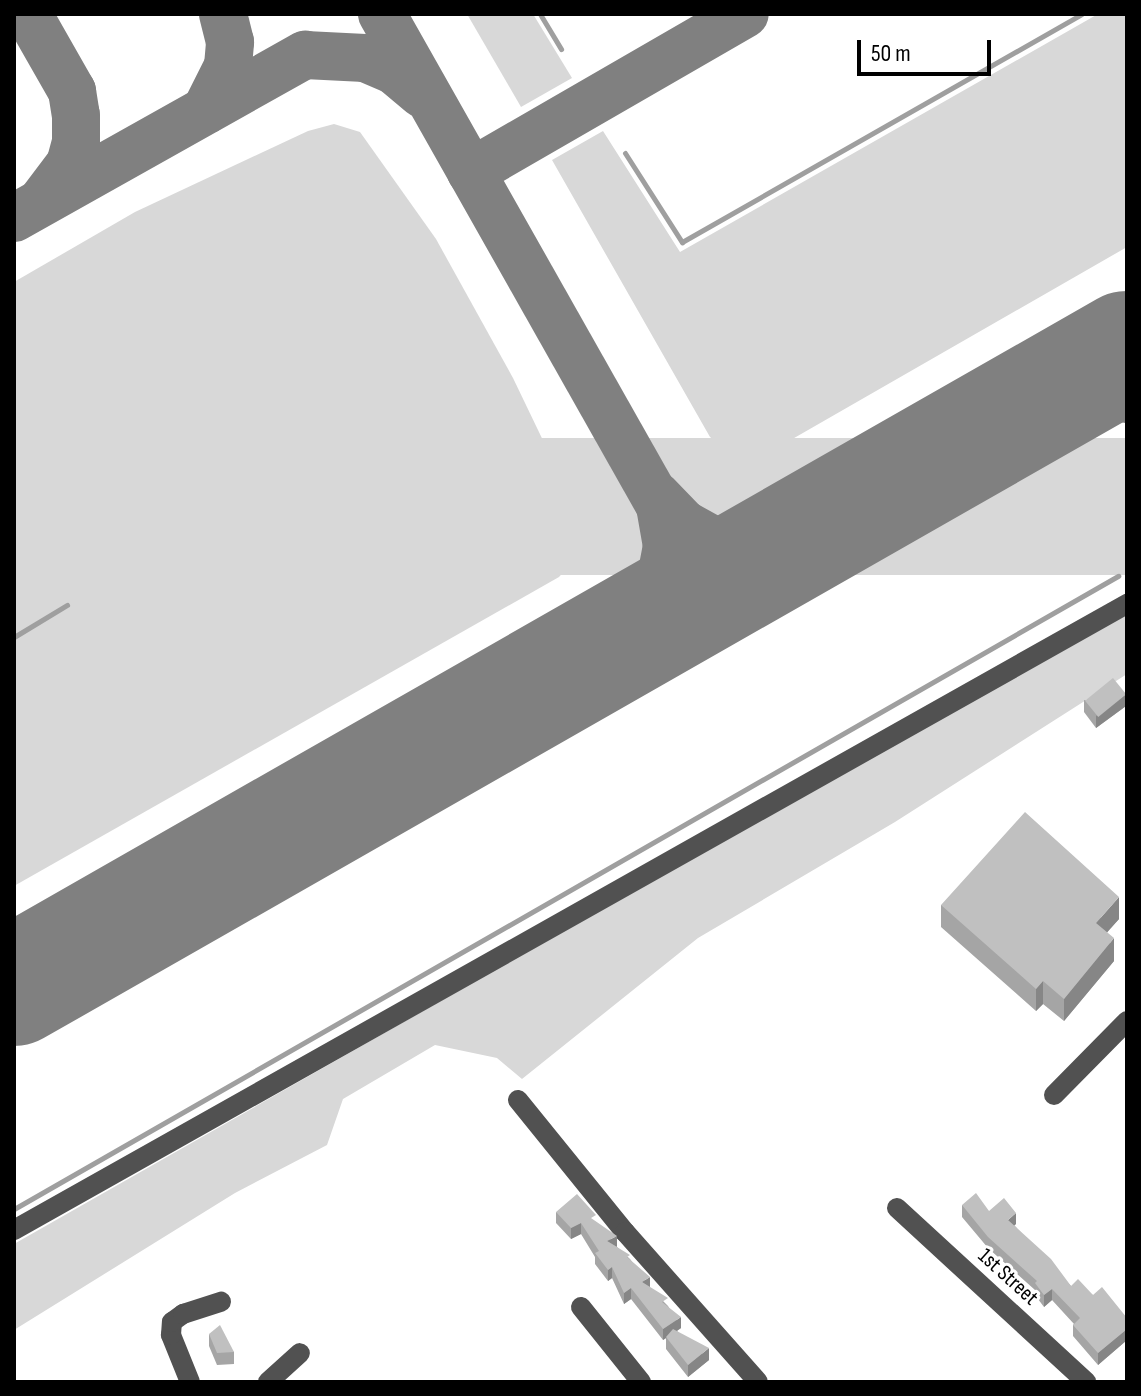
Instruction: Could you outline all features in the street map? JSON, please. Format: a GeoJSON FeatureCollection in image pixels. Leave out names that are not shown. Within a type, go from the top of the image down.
{"type":"FeatureCollection","features":[{"type":"Feature","properties":{"kind":"street"},"geometry":{"type":"LineString","coordinates":[[14,1230],[1127,604]]}},
{"type":"Feature","properties":{"kind":"street"},"geometry":{"type":"LineString","coordinates":[[1054,1095],[1127,1021]]}},
{"type":"Feature","properties":{"kind":"street"},"geometry":{"type":"LineString","coordinates":[[518,1100],[625,1232],[758,1382]]}},
{"type":"Feature","properties":{"kind":"street","name":"1st Street"},"geometry":{"type":"LineString","coordinates":[[897,1208],[1086,1382]]}},
{"type":"Feature","properties":{"kind":"street"},"geometry":{"type":"LineString","coordinates":[[190,1382],[171,1335],[172,1322],[183,1314],[221,1302]]}},
{"type":"Feature","properties":{"kind":"street"},"geometry":{"type":"LineString","coordinates":[[581,1307],[641,1382]]}},
{"type":"Feature","properties":{"kind":"street"},"geometry":{"type":"LineString","coordinates":[[268,1382],[300,1353]]}},
{"type":"Feature","properties":{"kind":"shaded area"},"geometry":{"type":"Polygon","coordinates":[[[467,14],[533,14],[572,78],[521,107],[467,14]]]}},
{"type":"Feature","properties":{"kind":"shaded area"},"geometry":{"type":"Polygon","coordinates":[[[1098,14],[1127,14],[1127,247],[775,449],[750,455],[728,451],[710,437],[552,160],[603,131],[680,252],[1098,14]]]}},
{"type":"Feature","properties":{"kind":"shaded area"},"geometry":{"type":"Polygon","coordinates":[[[334,124],[360,132],[436,239],[513,378],[575,507],[584,534],[578,556],[559,577],[14,886],[14,282],[135,212],[308,131],[334,124]]]}},
{"type":"Feature","properties":{"kind":"shaded area"},"geometry":{"type":"Polygon","coordinates":[[[14,438],[1127,438],[1127,575],[14,575],[14,438]]]}},
{"type":"Feature","properties":{"kind":"shaded area"},"geometry":{"type":"Polygon","coordinates":[[[1127,610],[1127,674],[895,822],[698,938],[522,1079],[497,1058],[435,1045],[343,1099],[327,1145],[235,1193],[14,1330],[14,1244],[1127,610]]]}},
{"type":"Feature","properties":{"kind":"building"},"geometry":{"type":"Polygon","coordinates":[[[1113,678],[1126,694],[1098,717],[1085,701],[1113,678]]]}},
{"type":"Feature","properties":{"kind":"building"},"geometry":{"type":"Polygon","coordinates":[[[1025,812],[1119,897],[1096,923],[1114,938],[1064,999],[1043,981],[1036,989],[941,905],[1025,812]]]}},
{"type":"Feature","properties":{"kind":"building"},"geometry":{"type":"Polygon","coordinates":[[[976,1193],[989,1211],[1004,1198],[1016,1213],[1008,1220],[1051,1259],[1071,1286],[1078,1279],[1093,1295],[1102,1287],[1127,1318],[1127,1329],[1098,1353],[1073,1325],[1080,1318],[1052,1289],[1044,1295],[1035,1283],[1037,1281],[988,1237],[962,1205],[976,1193]]]}},
{"type":"Feature","properties":{"kind":"building"},"geometry":{"type":"Polygon","coordinates":[[[577,1194],[596,1215],[591,1218],[617,1236],[607,1241],[630,1255],[627,1257],[650,1277],[642,1282],[668,1298],[662,1302],[681,1317],[663,1329],[631,1288],[624,1293],[612,1267],[608,1270],[595,1253],[599,1251],[581,1223],[571,1228],[556,1212],[577,1194]]]}},
{"type":"Feature","properties":{"kind":"building"},"geometry":{"type":"Polygon","coordinates":[[[220,1325],[234,1352],[217,1353],[209,1334],[220,1325]]]}},
{"type":"Feature","properties":{"kind":"building"},"geometry":{"type":"Polygon","coordinates":[[[673,1329],[709,1348],[688,1365],[666,1337],[673,1329]]]}},
{"type":"Feature","properties":{"kind":"waterway"},"geometry":{"type":"LineString","coordinates":[[540,14],[561,49]]}},
{"type":"Feature","properties":{"kind":"waterway"},"geometry":{"type":"LineString","coordinates":[[625,153],[682,242],[1081,14]]}},
{"type":"Feature","properties":{"kind":"waterway"},"geometry":{"type":"LineString","coordinates":[[14,1209],[1118,576]]}},
{"type":"Feature","properties":{"kind":"waterway"},"geometry":{"type":"LineString","coordinates":[[14,637],[67,605]]}},
{"type":"Feature","properties":{"kind":"taxiway"},"geometry":{"type":"LineString","coordinates":[[28,14],[72,91],[76,115],[76,142],[70,164],[42,201]]}},
{"type":"Feature","properties":{"kind":"taxiway"},"geometry":{"type":"LineString","coordinates":[[206,110],[228,66],[230,42],[223,14]]}},
{"type":"Feature","properties":{"kind":"taxiway"},"geometry":{"type":"LineString","coordinates":[[382,14],[660,506],[667,546],[659,588],[647,609],[617,642]]}},
{"type":"Feature","properties":{"kind":"taxiway"},"geometry":{"type":"LineString","coordinates":[[471,172],[745,14]]}},
{"type":"Feature","properties":{"kind":"taxiway"},"geometry":{"type":"LineString","coordinates":[[14,218],[305,55],[365,58],[395,71],[422,94]]}},
{"type":"Feature","properties":{"kind":"taxiway"},"geometry":{"type":"LineString","coordinates":[[1084,375],[1127,399]]}},
{"type":"Feature","properties":{"kind":"taxiway"},"geometry":{"type":"LineString","coordinates":[[656,495],[684,524],[711,539],[750,547],[789,544]]}},
{"type":"Feature","properties":{"kind":"runway"},"geometry":{"type":"LineString","coordinates":[[14,986],[1127,351]]}}]}
